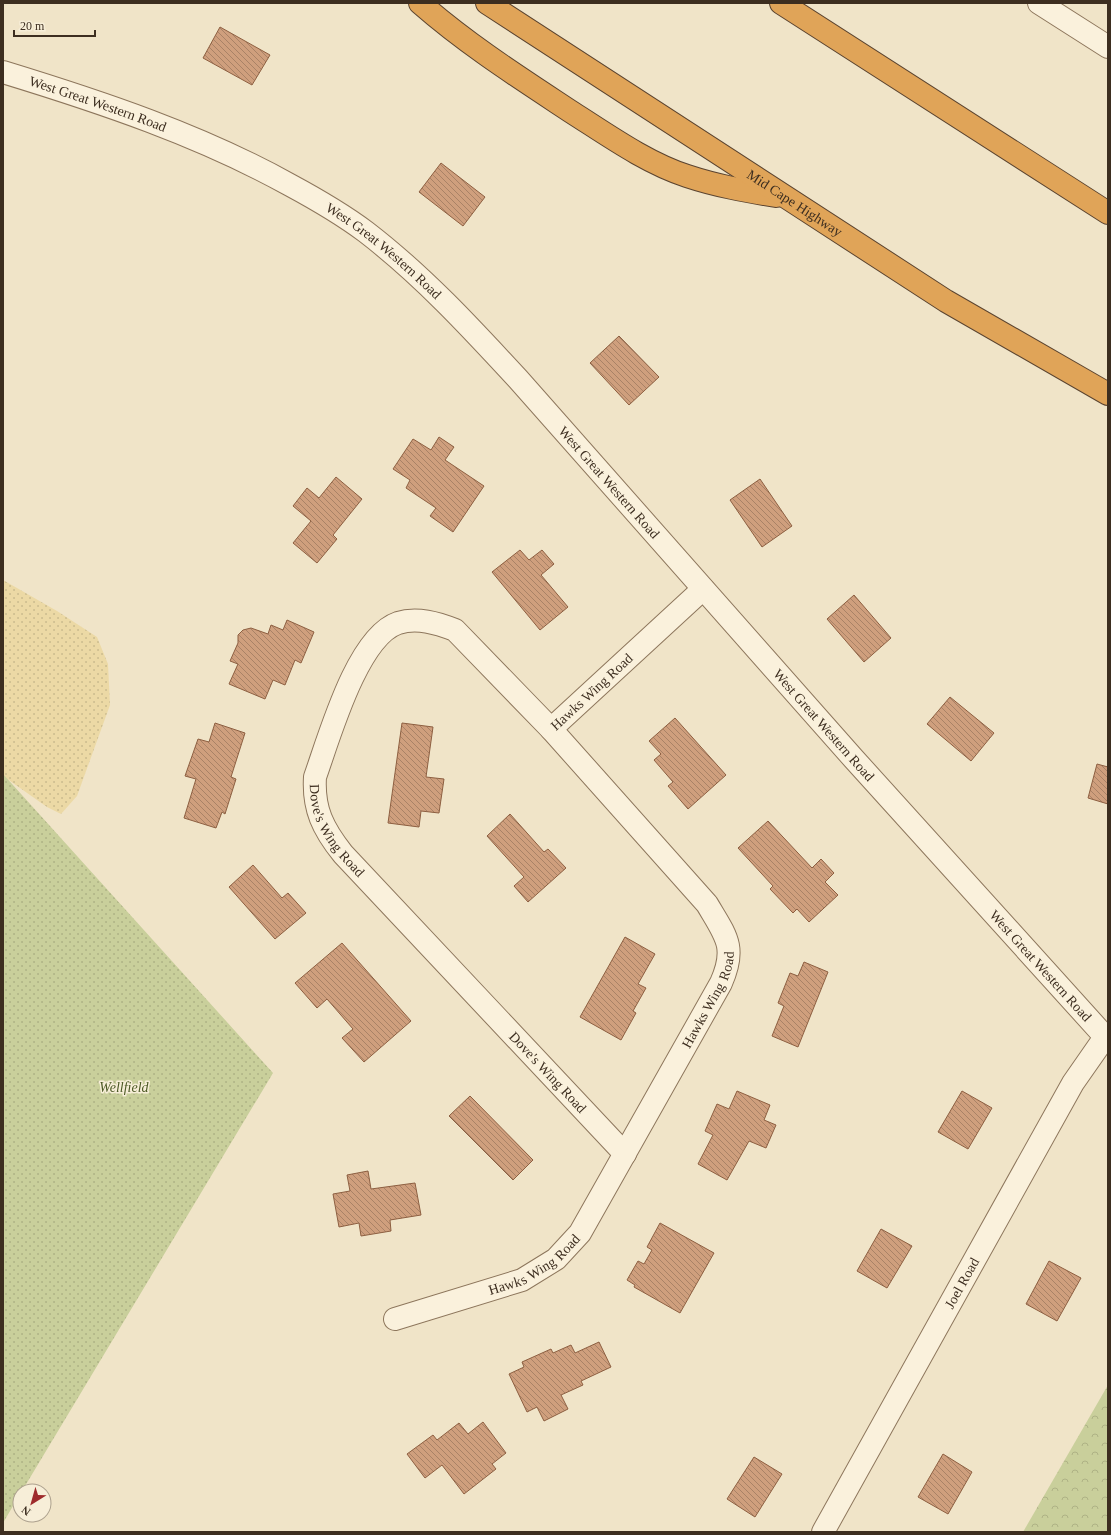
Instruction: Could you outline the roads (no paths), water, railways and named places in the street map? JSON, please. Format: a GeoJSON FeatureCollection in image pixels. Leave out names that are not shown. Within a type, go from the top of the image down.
{"type":"FeatureCollection","features":[{"type":"Feature","properties":{"kind":"highway"},"geometry":{"type":"LineString","coordinates":[[420,3],[446,26],[485,55],[623,145],[686,176],[725,187],[785,198]]}},
{"type":"Feature","properties":{"kind":"highway","name":"Mid Cape Highway"},"geometry":{"type":"LineString","coordinates":[[487,3],[785,198],[946,301],[1108,394]]}},
{"type":"Feature","properties":{"kind":"highway"},"geometry":{"type":"LineString","coordinates":[[780,3],[1108,213]]}},
{"type":"Feature","properties":{"kind":"street"},"geometry":{"type":"LineString","coordinates":[[1039,3],[1108,48]]}},
{"type":"Feature","properties":{"kind":"street","name":"West Great Western Road"},"geometry":{"type":"LineString","coordinates":[[3,72],[64,90],[184,134],[269,173],[324,204],[365,231],[406,265],[482,340],[703,589],[1107,1038]]}},
{"type":"Feature","properties":{"kind":"street","name":"Hawks Wing Road"},"geometry":{"type":"LineString","coordinates":[[395,1319],[522,1280],[556,1259],[580,1233],[721,983],[727,969],[730,953],[726,937],[708,904],[550,729],[703,589]]}},
{"type":"Feature","properties":{"kind":"street","name":"Dove's Wing Road"},"geometry":{"type":"LineString","coordinates":[[550,729],[455,630],[437,622],[415,621],[398,623],[385,631],[372,643],[354,673],[315,777],[314,796],[318,813],[329,837],[343,854],[625,1154]]}},
{"type":"Feature","properties":{"kind":"street","name":"Joel Road"},"geometry":{"type":"LineString","coordinates":[[823,1532],[1073,1083],[1107,1038]]}},
{"type":"Feature","properties":{"kind":"park label","name":"Wellfield"},"geometry":{"type":"Point","coordinates":[124,1087]}}]}
